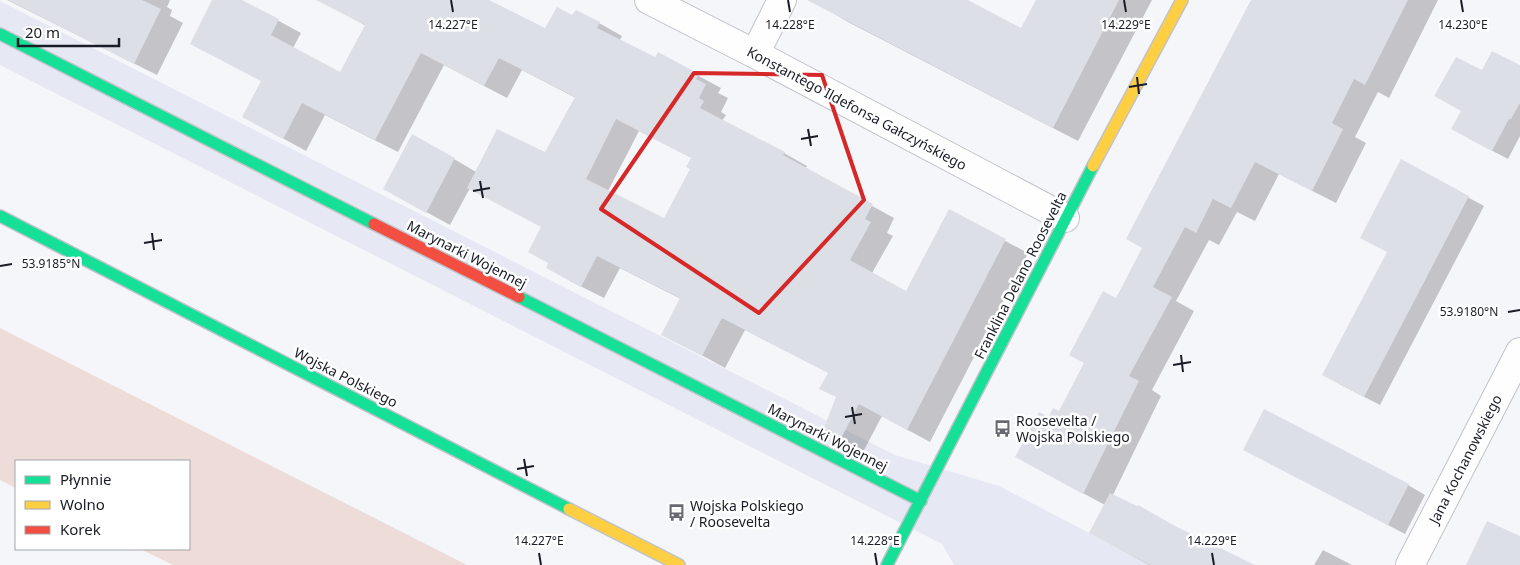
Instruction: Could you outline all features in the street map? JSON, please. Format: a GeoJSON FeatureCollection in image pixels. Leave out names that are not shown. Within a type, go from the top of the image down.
{"type":"FeatureCollection","features":[{"type":"Feature","properties":{"kind":"street","name":"Konstantego Ildefonsa Gałczyńskiego"},"geometry":{"type":"LineString","coordinates":[[649,0],[1065,218]]}},
{"type":"Feature","properties":{"kind":"street"},"geometry":{"type":"LineString","coordinates":[[755,54],[782,0]]}},
{"type":"Feature","properties":{"kind":"street","name":"Franklina Delano Roosevelta"},"geometry":{"type":"LineString","coordinates":[[887,565],[1065,218],[1182,0]]}},
{"type":"Feature","properties":{"kind":"street","name":"Marynarki Wojennej"},"geometry":{"type":"LineString","coordinates":[[0,34],[921,501]]}},
{"type":"Feature","properties":{"kind":"street","name":"Wojska Polskiego"},"geometry":{"type":"LineString","coordinates":[[0,216],[678,565]]}},
{"type":"Feature","properties":{"kind":"street","name":"Jana Kochanowskiego"},"geometry":{"type":"LineString","coordinates":[[1410,565],[1520,352]]}},
{"type":"Feature","properties":{"kind":"highlighted area"},"geometry":{"type":"Polygon","coordinates":[[[694,73],[822,75],[864,200],[759,313],[601,209],[694,73]]]}},
{"type":"Feature","properties":{"kind":"shaded area"},"geometry":{"type":"Polygon","coordinates":[[[0,1],[895,455],[999,486],[1151,565],[954,565],[942,544],[0,65],[0,1]]]}},
{"type":"Feature","properties":{"kind":"shaded area"},"geometry":{"type":"Polygon","coordinates":[[[0,328],[467,565],[173,565],[142,550],[190,550],[190,460],[15,460],[15,488],[0,480],[0,328]]]}},
{"type":"Feature","properties":{"kind":"building"},"geometry":{"type":"Polygon","coordinates":[[[8,0],[142,0],[161,9],[134,64],[8,0]]]}},
{"type":"Feature","properties":{"kind":"building"},"geometry":{"type":"Polygon","coordinates":[[[212,0],[242,0],[279,19],[271,35],[340,72],[365,25],[316,0],[489,0],[545,28],[557,7],[572,15],[576,10],[600,22],[597,28],[655,57],[658,52],[699,74],[696,79],[706,84],[699,98],[704,101],[700,108],[785,152],[783,155],[873,204],[865,219],[871,222],[850,260],[906,291],[949,209],[1006,239],[907,430],[859,404],[839,442],[822,433],[836,397],[819,389],[828,373],[722,318],[702,356],[661,335],[680,298],[597,256],[581,287],[546,268],[548,263],[528,252],[541,227],[467,188],[497,129],[545,152],[575,97],[499,58],[484,86],[421,53],[375,140],[302,103],[283,139],[242,117],[261,81],[190,44],[212,0]],[[616,119],[586,179],[664,218],[690,169],[686,167],[691,158],[616,119]]]}},
{"type":"Feature","properties":{"kind":"building"},"geometry":{"type":"Polygon","coordinates":[[[807,0],[968,0],[1021,28],[1036,0],[1119,0],[1053,128],[807,0]]]}},
{"type":"Feature","properties":{"kind":"building"},"geometry":{"type":"Polygon","coordinates":[[[1251,0],[1408,0],[1365,85],[1354,79],[1332,123],[1343,129],[1312,191],[1255,162],[1231,208],[1213,199],[1196,233],[1185,227],[1153,287],[1172,297],[1129,376],[1139,381],[1083,494],[1015,457],[1039,412],[1049,417],[1053,408],[1059,411],[1084,363],[1069,355],[1103,291],[1116,298],[1142,248],[1126,239],[1251,0]]]}},
{"type":"Feature","properties":{"kind":"building"},"geometry":{"type":"Polygon","coordinates":[[[1492,51],[1520,65],[1520,103],[1492,151],[1451,129],[1461,111],[1434,96],[1456,57],[1482,70],[1492,51]]]}},
{"type":"Feature","properties":{"kind":"building"},"geometry":{"type":"Polygon","coordinates":[[[412,134],[455,158],[426,213],[383,189],[412,134]]]}},
{"type":"Feature","properties":{"kind":"building"},"geometry":{"type":"Polygon","coordinates":[[[1401,159],[1469,196],[1364,397],[1322,375],[1387,252],[1360,238],[1401,159]]]}},
{"type":"Feature","properties":{"kind":"building"},"geometry":{"type":"Polygon","coordinates":[[[1264,409],[1409,484],[1388,525],[1243,450],[1264,409]]]}},
{"type":"Feature","properties":{"kind":"building"},"geometry":{"type":"Polygon","coordinates":[[[1110,493],[1138,505],[1177,527],[1255,565],[1150,565],[1089,533],[1110,493]]]}},
{"type":"Feature","properties":{"kind":"building"},"geometry":{"type":"Polygon","coordinates":[[[1487,521],[1520,536],[1520,565],[1466,565],[1487,521]]]}},
{"type":"Feature","properties":{"kind":"traffic: fast"},"geometry":{"type":"LineString","coordinates":[[0,34],[374,224]]}},
{"type":"Feature","properties":{"kind":"traffic: fast"},"geometry":{"type":"LineString","coordinates":[[887,565],[1093,166]]}},
{"type":"Feature","properties":{"kind":"traffic: fast"},"geometry":{"type":"LineString","coordinates":[[0,216],[569,509]]}},
{"type":"Feature","properties":{"kind":"traffic: fast"},"geometry":{"type":"LineString","coordinates":[[519,297],[921,501]]}},
{"type":"Feature","properties":{"kind":"traffic: slow"},"geometry":{"type":"LineString","coordinates":[[1093,166],[1182,0]]}},
{"type":"Feature","properties":{"kind":"traffic: slow"},"geometry":{"type":"LineString","coordinates":[[569,509],[679,565]]}},
{"type":"Feature","properties":{"kind":"traffic: jam"},"geometry":{"type":"LineString","coordinates":[[374,224],[519,297]]}},
{"type":"Feature","properties":{"kind":"place","name":"Roosevelta / Wojska Polskiego"},"geometry":{"type":"Point","coordinates":[1002,428]}},
{"type":"Feature","properties":{"kind":"place","name":"Wojska Polskiego / Roosevelta"},"geometry":{"type":"Point","coordinates":[676,513]}}]}
